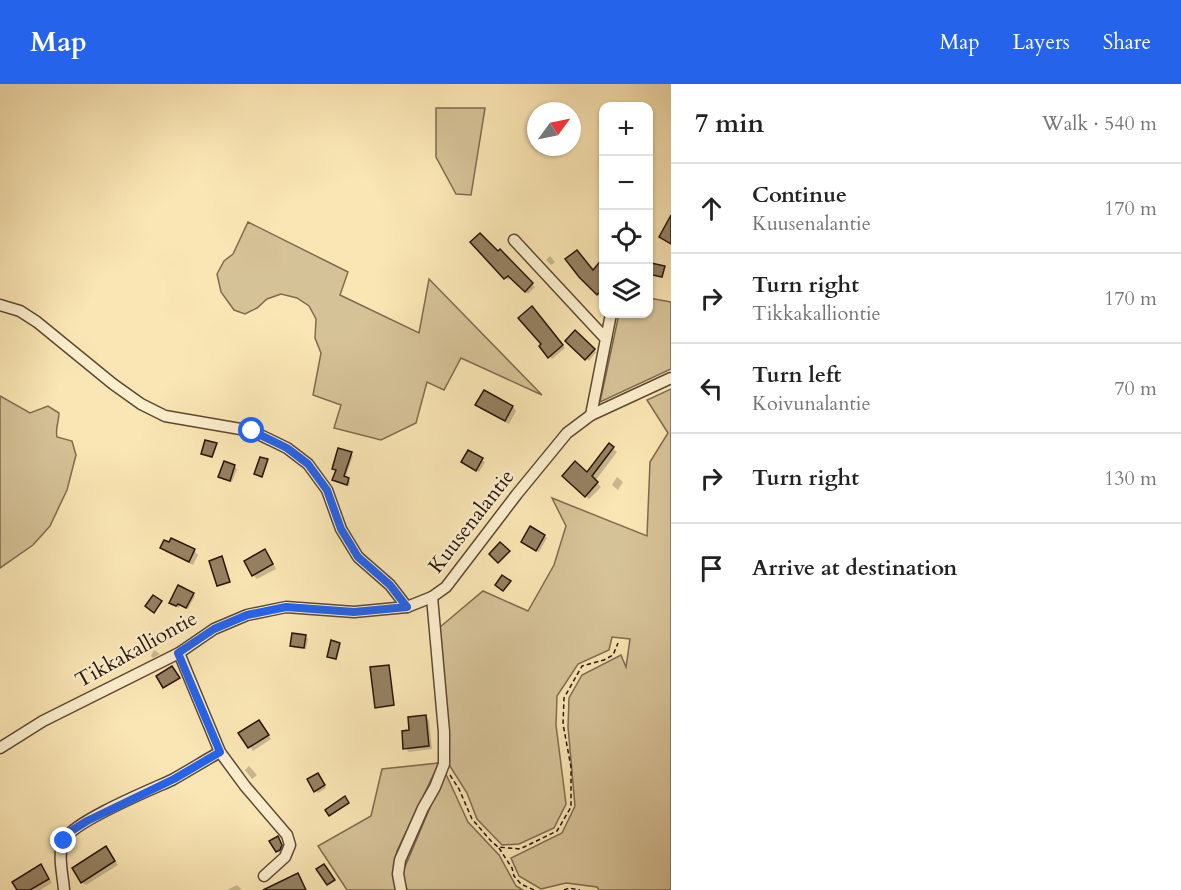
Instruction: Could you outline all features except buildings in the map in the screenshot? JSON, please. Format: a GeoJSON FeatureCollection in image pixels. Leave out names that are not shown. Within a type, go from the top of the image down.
{"type":"FeatureCollection","features":[{"type":"Feature","properties":{"kind":"street"},"geometry":{"type":"LineString","coordinates":[[514,240],[606,339]]}},
{"type":"Feature","properties":{"kind":"street"},"geometry":{"type":"LineString","coordinates":[[0,305],[20,310],[112,384],[141,404],[165,416],[252,431],[287,448],[308,464],[327,490],[341,529],[358,557],[390,585],[407,607]]}},
{"type":"Feature","properties":{"kind":"street"},"geometry":{"type":"LineString","coordinates":[[591,415],[610,318]]}},
{"type":"Feature","properties":{"kind":"street","name":"Kuusenalantie"},"geometry":{"type":"LineString","coordinates":[[407,607],[432,597],[447,587],[517,494],[567,433],[591,415],[671,378]]}},
{"type":"Feature","properties":{"kind":"street"},"geometry":{"type":"LineString","coordinates":[[401,890],[398,874],[400,860],[444,764],[444,732],[432,597]]}},
{"type":"Feature","properties":{"kind":"street","name":"Tikkakalliontie"},"geometry":{"type":"LineString","coordinates":[[0,748],[43,721],[178,653],[214,629],[247,615],[286,607],[354,612],[407,607]]}},
{"type":"Feature","properties":{"kind":"street"},"geometry":{"type":"LineString","coordinates":[[178,653],[220,752],[245,786],[287,835],[291,844],[285,857],[264,876]]}},
{"type":"Feature","properties":{"kind":"street"},"geometry":{"type":"LineString","coordinates":[[64,890],[61,859],[64,841],[71,831],[126,801],[174,779],[220,752]]}},
{"type":"Feature","properties":{"kind":"path"},"geometry":{"type":"LineString","coordinates":[[498,847],[520,849],[557,831],[572,807],[572,767],[562,724],[564,698],[582,666],[613,655],[618,643]]}},
{"type":"Feature","properties":{"kind":"path"},"geometry":{"type":"LineString","coordinates":[[444,764],[459,789],[472,819],[498,847],[512,868],[514,876],[521,884],[534,890]]}},
{"type":"Feature","properties":{"kind":"path"},"geometry":{"type":"LineString","coordinates":[[564,890],[569,888],[580,890]]}},
{"type":"Feature","properties":{"kind":"shaded area"},"geometry":{"type":"Polygon","coordinates":[[[436,108],[485,108],[471,195],[456,194],[436,157],[436,108]]]}},
{"type":"Feature","properties":{"kind":"shaded area"},"geometry":{"type":"Polygon","coordinates":[[[248,222],[348,272],[340,295],[419,333],[429,279],[542,395],[461,358],[444,390],[427,382],[416,423],[381,440],[334,428],[341,405],[313,395],[321,353],[315,338],[316,319],[309,306],[297,298],[281,294],[267,299],[257,308],[245,314],[234,310],[221,292],[217,274],[224,261],[233,254],[248,222]]]}},
{"type":"Feature","properties":{"kind":"shaded area"},"geometry":{"type":"Polygon","coordinates":[[[653,299],[671,302],[671,369],[600,402],[618,318],[653,318],[653,299]]]}},
{"type":"Feature","properties":{"kind":"shaded area"},"geometry":{"type":"Polygon","coordinates":[[[671,389],[671,890],[599,890],[597,887],[566,883],[541,889],[519,876],[511,858],[562,833],[575,806],[568,727],[569,698],[582,675],[621,655],[626,667],[630,639],[612,637],[609,650],[578,664],[557,696],[556,725],[566,804],[554,828],[519,844],[502,845],[477,819],[467,793],[448,763],[440,627],[483,591],[528,611],[554,565],[566,526],[552,498],[647,536],[650,462],[668,433],[647,400],[671,389]]]}},
{"type":"Feature","properties":{"kind":"shaded area"},"geometry":{"type":"Polygon","coordinates":[[[0,396],[30,413],[48,406],[59,413],[57,437],[72,441],[76,455],[67,490],[50,526],[33,545],[0,568],[0,396]]]}},
{"type":"Feature","properties":{"kind":"shaded area"},"geometry":{"type":"Polygon","coordinates":[[[439,763],[397,851],[393,876],[396,890],[347,890],[318,846],[371,816],[382,769],[439,763]]]}},
{"type":"Feature","properties":{"kind":"shaded area"},"geometry":{"type":"Polygon","coordinates":[[[445,772],[468,822],[499,855],[516,886],[523,890],[407,890],[402,874],[445,772]]]}},
{"type":"Feature","properties":{"kind":"route"},"geometry":{"type":"LineString","coordinates":[[64,841],[71,831],[87,821],[174,779],[220,752],[178,653],[214,629],[247,615],[286,607],[354,612],[407,607],[390,585],[358,557],[341,529],[327,490],[308,464],[287,448],[252,431]]}}]}
